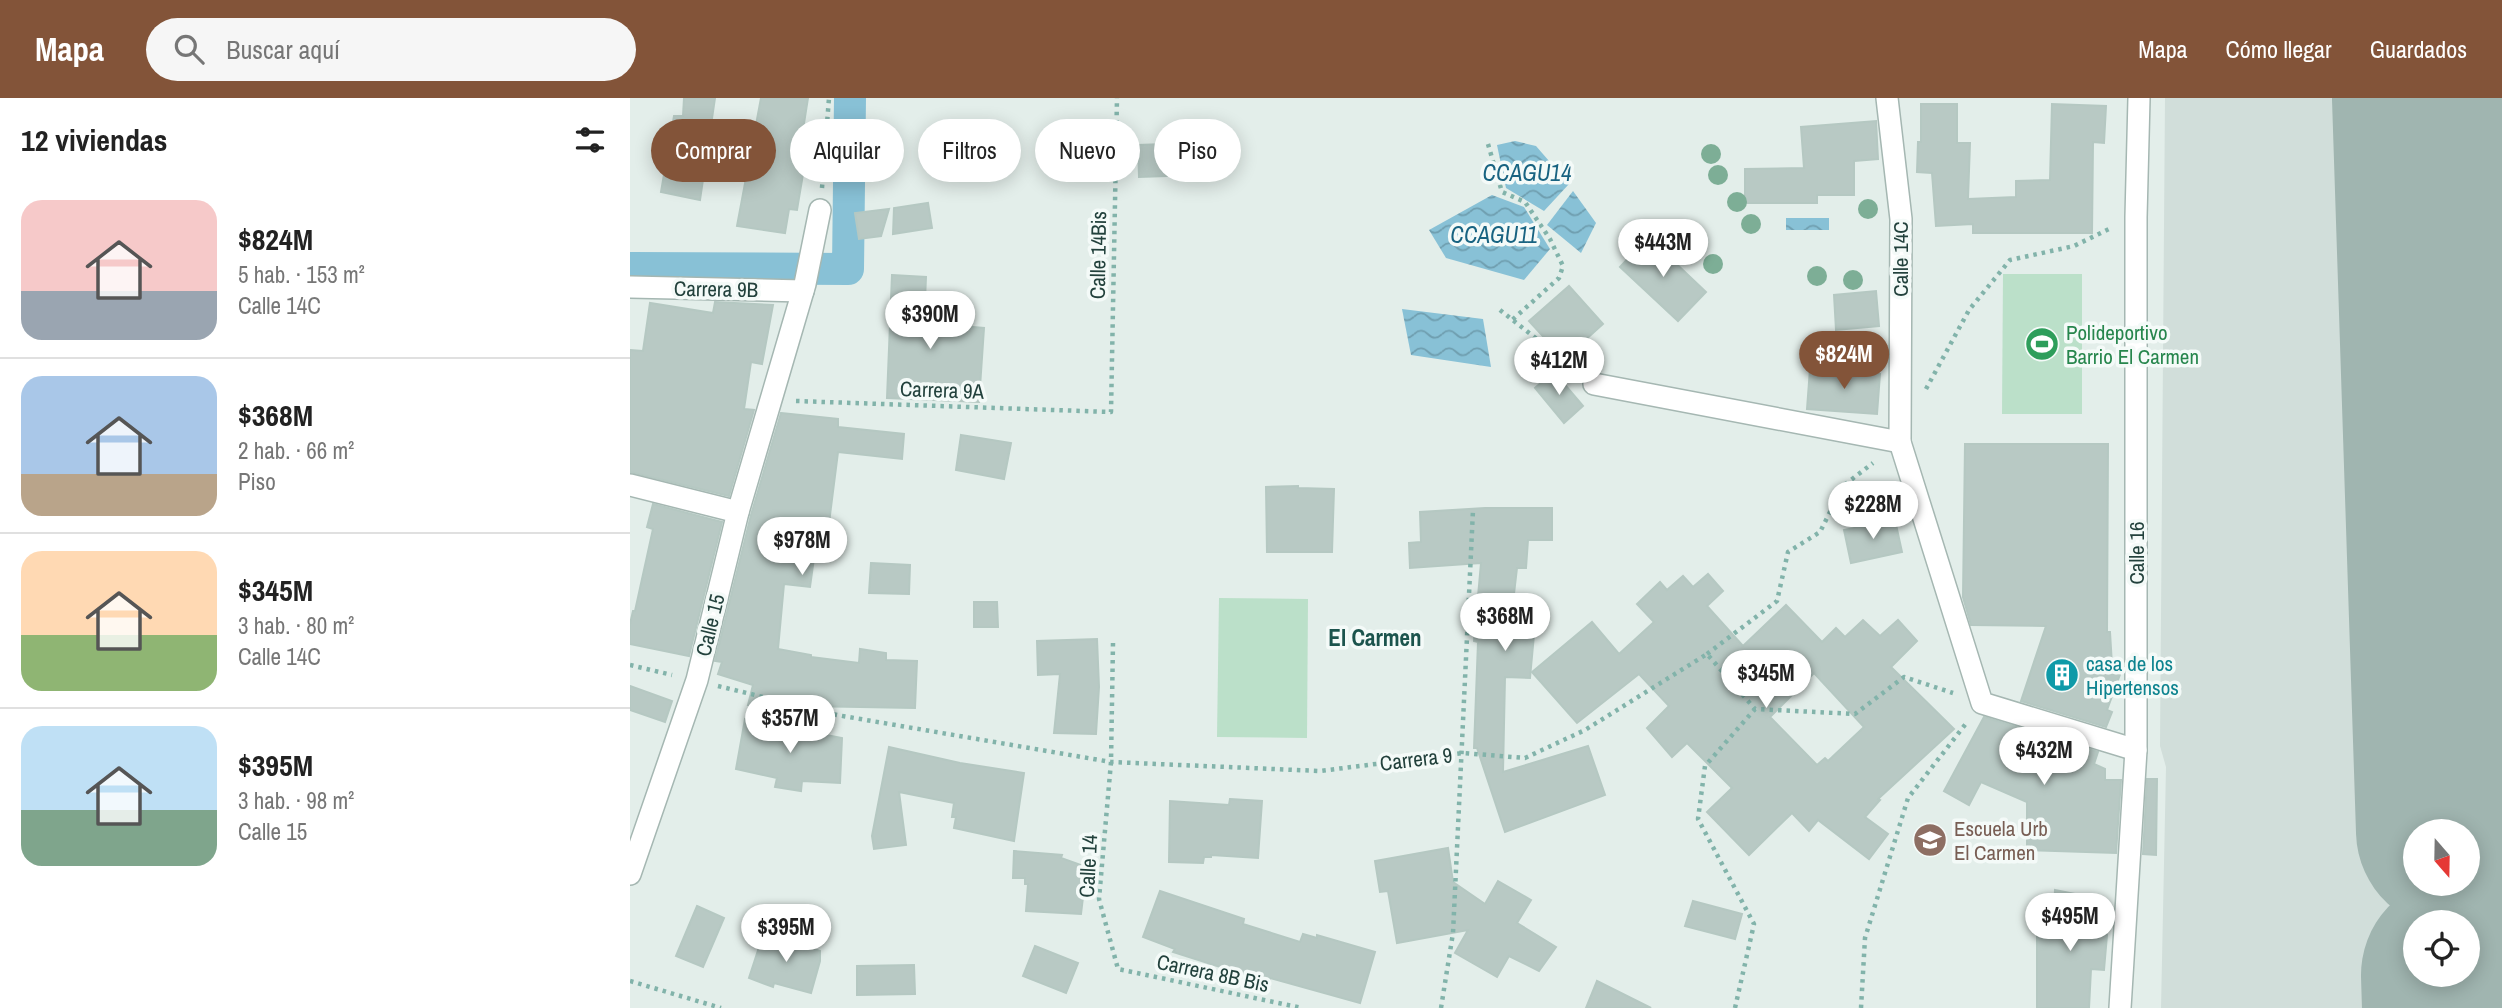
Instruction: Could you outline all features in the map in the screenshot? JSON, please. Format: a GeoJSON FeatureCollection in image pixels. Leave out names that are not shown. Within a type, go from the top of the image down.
{"type":"FeatureCollection","features":[{"type":"Feature","properties":{"kind":"street","name":"Calle 14C"},"geometry":{"type":"LineString","coordinates":[[1886,98],[1901,219],[1900,442],[1982,703]]}},
{"type":"Feature","properties":{"kind":"street","name":"Calle 16"},"geometry":{"type":"LineString","coordinates":[[2120,1008],[2136,750],[2136,216],[2140,98]]}},
{"type":"Feature","properties":{"kind":"street","name":"Calle 15"},"geometry":{"type":"LineString","coordinates":[[630,874],[697,680],[738,512],[804,287],[820,210]]}},
{"type":"Feature","properties":{"kind":"street","name":"Carrera 9B"},"geometry":{"type":"LineString","coordinates":[[630,287],[804,287]]}},
{"type":"Feature","properties":{"kind":"street"},"geometry":{"type":"LineString","coordinates":[[1594,384],[1900,442]]}},
{"type":"Feature","properties":{"kind":"street"},"geometry":{"type":"LineString","coordinates":[[630,485],[738,512]]}},
{"type":"Feature","properties":{"kind":"street"},"geometry":{"type":"LineString","coordinates":[[1982,703],[2136,750]]}},
{"type":"Feature","properties":{"kind":"path"},"geometry":{"type":"LineString","coordinates":[[820,210],[829,98]]}},
{"type":"Feature","properties":{"kind":"path","name":"Calle 14Bis"},"geometry":{"type":"LineString","coordinates":[[1111,412],[1117,98]]}},
{"type":"Feature","properties":{"kind":"path"},"geometry":{"type":"LineString","coordinates":[[1488,144],[1502,192],[1525,202],[1550,239],[1563,266],[1559,278],[1511,321]]}},
{"type":"Feature","properties":{"kind":"path"},"geometry":{"type":"LineString","coordinates":[[1500,310],[1594,384]]}},
{"type":"Feature","properties":{"kind":"path","name":"Carrera 9A"},"geometry":{"type":"LineString","coordinates":[[771,400],[1111,412]]}},
{"type":"Feature","properties":{"kind":"path"},"geometry":{"type":"LineString","coordinates":[[1441,1008],[1452,933],[1473,510]]}},
{"type":"Feature","properties":{"kind":"path"},"geometry":{"type":"LineString","coordinates":[[1111,762],[1113,643]]}},
{"type":"Feature","properties":{"kind":"path","name":"Carrera 9"},"geometry":{"type":"LineString","coordinates":[[630,665],[837,716],[1111,762],[1320,771],[1463,752],[1525,758],[1585,730],[1707,654],[1755,709]]}},
{"type":"Feature","properties":{"kind":"path"},"geometry":{"type":"LineString","coordinates":[[1735,1008],[1755,924],[1698,820],[1705,766],[1755,709],[1855,714],[1904,677],[1982,703],[1908,798],[1865,937],[1861,1008]]}},
{"type":"Feature","properties":{"kind":"path","name":"Calle 14"},"geometry":{"type":"LineString","coordinates":[[1111,762],[1099,899],[1118,969]]}},
{"type":"Feature","properties":{"kind":"path","name":"Carrera 8B Bis"},"geometry":{"type":"LineString","coordinates":[[1118,969],[1302,1008]]}},
{"type":"Feature","properties":{"kind":"path"},"geometry":{"type":"LineString","coordinates":[[630,981],[720,1008]]}},
{"type":"Feature","properties":{"kind":"shaded area"},"geometry":{"type":"Polygon","coordinates":[[[2165,98],[2502,98],[2502,1008],[2161,1008],[2166,767],[2160,746],[2165,98]]]}},
{"type":"Feature","properties":{"kind":"green space","name":"Polideportivo Barrio El Carmen"},"geometry":{"type":"Polygon","coordinates":[[[2003,274],[2082,274],[2082,414],[2002,414],[2003,274]]]}},
{"type":"Feature","properties":{"kind":"green space"},"geometry":{"type":"Polygon","coordinates":[[[1219,598],[1308,599],[1307,738],[1217,737],[1219,598]]]}},
{"type":"Feature","properties":{"kind":"water","name":"CCAGU14"},"geometry":{"type":"Polygon","coordinates":[[[1515,141],[1536,146],[1569,184],[1544,211],[1506,188],[1497,145],[1515,141]]]}},
{"type":"Feature","properties":{"kind":"water"},"geometry":{"type":"Polygon","coordinates":[[[1573,191],[1596,223],[1581,253],[1547,225],[1573,191]]]}},
{"type":"Feature","properties":{"kind":"water","name":"CCAGU11"},"geometry":{"type":"Polygon","coordinates":[[[1492,195],[1524,207],[1550,249],[1524,280],[1446,258],[1429,230],[1492,195]]]}},
{"type":"Feature","properties":{"kind":"water"},"geometry":{"type":"Polygon","coordinates":[[[1786,218],[1829,218],[1829,230],[1786,230],[1786,218]]]}},
{"type":"Feature","properties":{"kind":"water"},"geometry":{"type":"Polygon","coordinates":[[[1402,309],[1483,319],[1491,367],[1411,355],[1402,309]]]}},
{"type":"Feature","properties":{"kind":"building"},"geometry":{"type":"Polygon","coordinates":[[[684,98],[715,98],[712,119],[673,119],[674,116],[683,116],[684,98]]]}},
{"type":"Feature","properties":{"kind":"building"},"geometry":{"type":"Polygon","coordinates":[[[761,98],[808,98],[805,119],[790,119],[790,182],[802,182],[797,210],[789,209],[785,233],[737,226],[745,182],[776,182],[776,119],[757,119],[761,98]]]}},
{"type":"Feature","properties":{"kind":"building"},"geometry":{"type":"Polygon","coordinates":[[[1921,104],[1957,104],[1957,143],[1970,143],[1968,199],[2016,197],[2016,181],[2050,180],[2052,104],[2106,106],[2104,143],[2093,142],[2092,233],[1973,233],[1973,224],[1936,226],[1932,173],[1917,172],[1918,142],[1921,142],[1921,104]]]}},
{"type":"Feature","properties":{"kind":"building"},"geometry":{"type":"Polygon","coordinates":[[[1876,121],[1878,159],[1854,161],[1854,195],[1817,195],[1817,203],[1745,203],[1745,169],[1804,168],[1801,127],[1876,121]]]}},
{"type":"Feature","properties":{"kind":"building"},"geometry":{"type":"Polygon","coordinates":[[[1154,144],[1154,176],[1140,177],[1140,145],[1154,144]]]}},
{"type":"Feature","properties":{"kind":"building"},"geometry":{"type":"Polygon","coordinates":[[[663,182],[703,182],[700,200],[661,192],[663,182]]]}},
{"type":"Feature","properties":{"kind":"building"},"geometry":{"type":"Polygon","coordinates":[[[928,203],[932,228],[893,234],[894,208],[928,203]]]}},
{"type":"Feature","properties":{"kind":"building"},"geometry":{"type":"Polygon","coordinates":[[[889,209],[881,236],[859,239],[855,213],[889,209]]]}},
{"type":"Feature","properties":{"kind":"building"},"geometry":{"type":"Polygon","coordinates":[[[1648,237],[1706,292],[1678,321],[1620,267],[1648,237]]]}},
{"type":"Feature","properties":{"kind":"building"},"geometry":{"type":"Polygon","coordinates":[[[892,275],[926,277],[924,323],[984,328],[979,402],[887,398],[892,275]]]}},
{"type":"Feature","properties":{"kind":"building"},"geometry":{"type":"Polygon","coordinates":[[[1569,286],[1603,324],[1564,359],[1529,321],[1569,286]]]}},
{"type":"Feature","properties":{"kind":"building"},"geometry":{"type":"Polygon","coordinates":[[[1876,291],[1879,326],[1836,330],[1834,295],[1876,291]]]}},
{"type":"Feature","properties":{"kind":"building"},"geometry":{"type":"Polygon","coordinates":[[[715,302],[773,305],[762,364],[751,362],[744,409],[754,410],[729,496],[630,472],[630,350],[643,351],[650,303],[713,313],[715,302]]]}},
{"type":"Feature","properties":{"kind":"building"},"geometry":{"type":"Polygon","coordinates":[[[1810,369],[1880,374],[1877,414],[1807,409],[1810,369]]]}},
{"type":"Feature","properties":{"kind":"building"},"geometry":{"type":"Polygon","coordinates":[[[1554,372],[1583,406],[1564,423],[1535,388],[1554,372]]]}},
{"type":"Feature","properties":{"kind":"building"},"geometry":{"type":"Polygon","coordinates":[[[781,413],[838,419],[838,427],[904,434],[902,459],[838,452],[829,523],[819,522],[810,587],[784,584],[778,649],[811,657],[859,663],[860,649],[886,653],[886,660],[917,661],[915,708],[748,705],[753,685],[718,674],[722,662],[715,661],[751,515],[781,413]]]}},
{"type":"Feature","properties":{"kind":"building"},"geometry":{"type":"Polygon","coordinates":[[[961,435],[1011,443],[1004,479],[956,470],[961,435]]]}},
{"type":"Feature","properties":{"kind":"building"},"geometry":{"type":"Polygon","coordinates":[[[1965,444],[2108,444],[2107,632],[2110,632],[2112,665],[2122,669],[2107,710],[2112,712],[2106,727],[2021,701],[2046,626],[1971,625],[1963,597],[1965,444]]]}},
{"type":"Feature","properties":{"kind":"building"},"geometry":{"type":"Polygon","coordinates":[[[1266,487],[1334,489],[1332,552],[1267,552],[1266,487]]]}},
{"type":"Feature","properties":{"kind":"building"},"geometry":{"type":"Polygon","coordinates":[[[653,504],[722,522],[689,656],[630,644],[630,624],[653,529],[647,527],[653,504]]]}},
{"type":"Feature","properties":{"kind":"building"},"geometry":{"type":"Polygon","coordinates":[[[1552,508],[1552,540],[1528,540],[1526,568],[1517,568],[1512,611],[1536,613],[1530,678],[1505,677],[1503,772],[1588,746],[1605,795],[1505,832],[1477,748],[1474,748],[1478,642],[1474,641],[1481,563],[1410,568],[1409,543],[1421,542],[1420,512],[1552,508]]]}},
{"type":"Feature","properties":{"kind":"building"},"geometry":{"type":"Polygon","coordinates":[[[1895,520],[1902,552],[1851,563],[1844,530],[1895,520]]]}},
{"type":"Feature","properties":{"kind":"building"},"geometry":{"type":"Polygon","coordinates":[[[871,563],[910,565],[909,594],[869,593],[871,563]]]}},
{"type":"Feature","properties":{"kind":"building"},"geometry":{"type":"Polygon","coordinates":[[[1708,574],[1723,591],[1707,606],[1743,646],[1786,605],[1822,642],[1836,628],[1845,637],[1863,620],[1880,636],[1898,620],[1917,641],[1891,667],[1954,729],[1878,799],[1880,800],[1865,817],[1888,834],[1869,859],[1818,820],[1809,831],[1792,813],[1749,855],[1707,812],[1732,788],[1687,743],[1672,757],[1647,728],[1669,706],[1639,674],[1577,723],[1532,672],[1592,622],[1619,654],[1654,622],[1637,604],[1660,582],[1667,590],[1683,576],[1693,587],[1708,574]],[[1814,673],[1770,717],[1817,765],[1825,758],[1828,761],[1864,727],[1814,673]]]}},
{"type":"Feature","properties":{"kind":"building"},"geometry":{"type":"Polygon","coordinates":[[[974,602],[997,602],[998,627],[974,627],[974,602]]]}},
{"type":"Feature","properties":{"kind":"building"},"geometry":{"type":"Polygon","coordinates":[[[1097,639],[1099,687],[1096,734],[1054,733],[1060,674],[1038,675],[1037,641],[1097,639]]]}},
{"type":"Feature","properties":{"kind":"building"},"geometry":{"type":"Polygon","coordinates":[[[630,686],[672,701],[665,722],[630,710],[630,686]]]}},
{"type":"Feature","properties":{"kind":"building"},"geometry":{"type":"Polygon","coordinates":[[[1984,717],[2098,752],[2094,764],[2105,769],[2105,780],[2121,780],[2116,853],[2027,850],[2027,802],[1981,782],[1969,805],[1944,791],[1984,717]]]}},
{"type":"Feature","properties":{"kind":"building"},"geometry":{"type":"Polygon","coordinates":[[[745,719],[842,738],[840,783],[802,781],[801,791],[775,787],[777,778],[736,769],[745,719]]]}},
{"type":"Feature","properties":{"kind":"building"},"geometry":{"type":"Polygon","coordinates":[[[889,747],[960,763],[1024,773],[1014,841],[954,828],[954,803],[899,792],[906,845],[874,849],[872,836],[889,747]]]}},
{"type":"Feature","properties":{"kind":"building"},"geometry":{"type":"Polygon","coordinates":[[[2147,779],[2157,779],[2156,855],[2143,854],[2147,779]]]}},
{"type":"Feature","properties":{"kind":"building"},"geometry":{"type":"Polygon","coordinates":[[[1230,799],[1262,801],[1258,858],[1211,855],[1204,857],[1203,863],[1169,862],[1170,801],[1229,805],[1230,799]]]}},
{"type":"Feature","properties":{"kind":"building"},"geometry":{"type":"Polygon","coordinates":[[[1448,848],[1453,882],[1485,904],[1498,881],[1531,900],[1517,923],[1556,947],[1539,971],[1509,956],[1497,977],[1455,953],[1468,930],[1397,943],[1388,891],[1380,892],[1375,861],[1448,848]]]}},
{"type":"Feature","properties":{"kind":"building"},"geometry":{"type":"Polygon","coordinates":[[[1014,851],[1062,855],[1061,858],[1089,868],[1088,889],[1084,889],[1081,914],[1026,911],[1028,884],[1025,884],[1025,878],[1013,878],[1014,851]]]}},
{"type":"Feature","properties":{"kind":"building"},"geometry":{"type":"Polygon","coordinates":[[[2055,890],[2090,897],[2087,910],[2104,912],[2102,934],[2107,935],[2104,970],[2091,969],[2089,1008],[2037,1008],[2037,929],[2053,931],[2055,890]]]}},
{"type":"Feature","properties":{"kind":"building"},"geometry":{"type":"Polygon","coordinates":[[[1160,891],[1244,919],[1243,924],[1300,942],[1303,934],[1317,938],[1317,935],[1375,952],[1360,1003],[1270,978],[1269,982],[1236,972],[1173,952],[1175,949],[1143,937],[1160,891]]]}},
{"type":"Feature","properties":{"kind":"building"},"geometry":{"type":"Polygon","coordinates":[[[1693,901],[1742,914],[1735,939],[1685,926],[1693,901]]]}},
{"type":"Feature","properties":{"kind":"building"},"geometry":{"type":"Polygon","coordinates":[[[697,906],[724,918],[703,967],[676,956],[697,906]]]}},
{"type":"Feature","properties":{"kind":"building"},"geometry":{"type":"Polygon","coordinates":[[[764,932],[820,951],[811,993],[774,983],[773,987],[749,978],[764,932]]]}},
{"type":"Feature","properties":{"kind":"building"},"geometry":{"type":"Polygon","coordinates":[[[1035,946],[1078,963],[1066,993],[1023,976],[1035,946]]]}},
{"type":"Feature","properties":{"kind":"building"},"geometry":{"type":"Polygon","coordinates":[[[914,965],[915,994],[857,995],[857,966],[914,965]]]}},
{"type":"Feature","properties":{"kind":"building"},"geometry":{"type":"Polygon","coordinates":[[[1597,981],[1651,1008],[1586,1008],[1597,981]]]}},
{"type":"Feature","properties":{"kind":"waterway"},"geometry":{"type":"LineString","coordinates":[[630,268],[848,269],[850,98]]}},
{"type":"Feature","properties":{"kind":"runway"},"geometry":{"type":"LineString","coordinates":[[2431,98],[2455,819]]}},
{"type":"Feature","properties":{"kind":"runway"},"geometry":{"type":"LineString","coordinates":[[2460,987],[2461,1008]]}},
{"type":"Feature","properties":{"kind":"place","name":"Polideportivo Barrio El Carmen"},"geometry":{"type":"Point","coordinates":[2042,344]}},
{"type":"Feature","properties":{"kind":"place","name":"casa de los Hipertensos"},"geometry":{"type":"Point","coordinates":[2062,675]}},
{"type":"Feature","properties":{"kind":"place","name":"Escuela Urb El Carmen"},"geometry":{"type":"Point","coordinates":[1930,840]}},
{"type":"Feature","properties":{"kind":"district","name":"El Carmen"},"geometry":{"type":"Point","coordinates":[1375,637]}}]}
